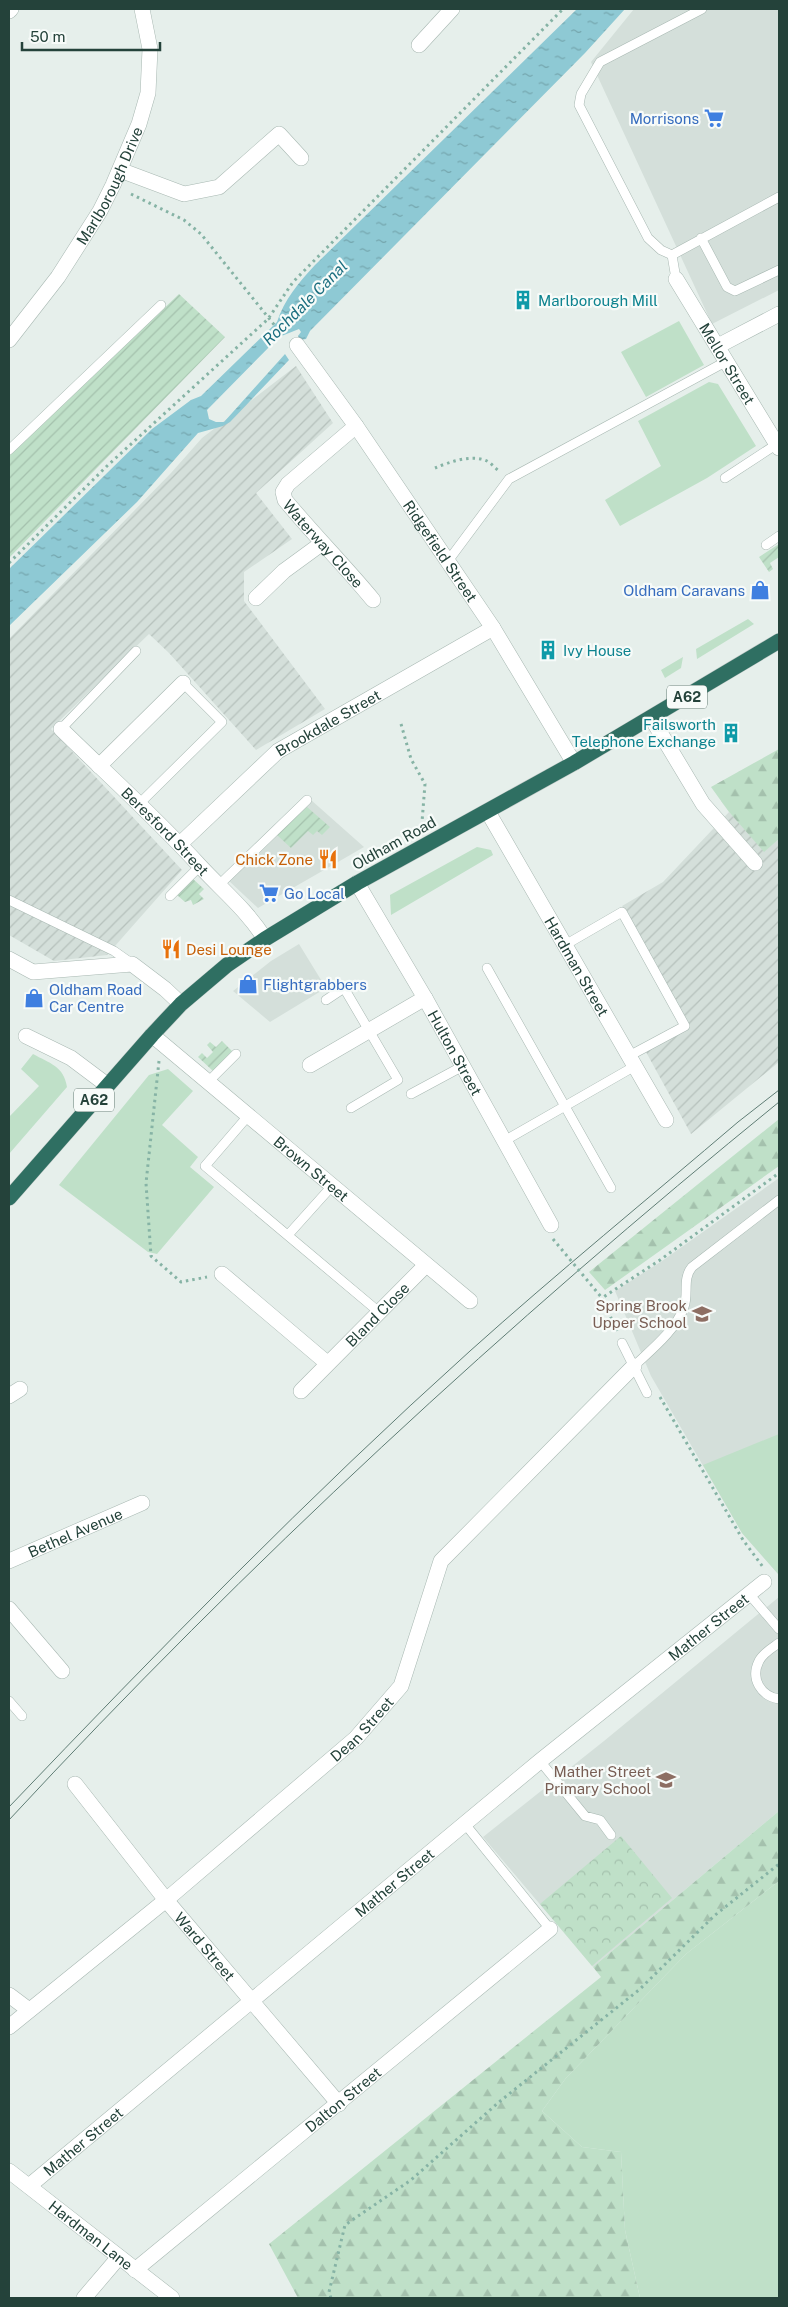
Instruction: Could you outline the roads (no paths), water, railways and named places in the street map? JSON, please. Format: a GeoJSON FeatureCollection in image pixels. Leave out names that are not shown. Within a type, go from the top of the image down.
{"type":"FeatureCollection","features":[{"type":"Feature","properties":{"kind":"highway","name":"Oldham Road"},"geometry":{"type":"LineString","coordinates":[[9,1198],[152,1034],[210,978],[266,939],[357,884],[652,719],[779,642]]}},
{"type":"Feature","properties":{"kind":"street","name":"Marlborough Drive"},"geometry":{"type":"LineString","coordinates":[[9,340],[58,277],[113,185],[139,124],[148,93],[150,49],[142,9]]}},
{"type":"Feature","properties":{"kind":"street"},"geometry":{"type":"LineString","coordinates":[[419,45],[452,9]]}},
{"type":"Feature","properties":{"kind":"street"},"geometry":{"type":"LineString","coordinates":[[120,170],[184,194],[219,187],[279,134],[301,158]]}},
{"type":"Feature","properties":{"kind":"street","name":"Mellor Street"},"geometry":{"type":"LineString","coordinates":[[676,279],[778,445]]}},
{"type":"Feature","properties":{"kind":"street"},"geometry":{"type":"LineString","coordinates":[[718,346],[779,314]]}},
{"type":"Feature","properties":{"kind":"street","name":"Ridgefield Street"},"geometry":{"type":"LineString","coordinates":[[292,342],[356,426],[493,628],[574,763]]}},
{"type":"Feature","properties":{"kind":"street","name":"Waterway Close"},"geometry":{"type":"LineString","coordinates":[[356,426],[288,484],[283,492],[285,500],[321,544],[338,557],[373,600]]}},
{"type":"Feature","properties":{"kind":"street"},"geometry":{"type":"LineString","coordinates":[[256,598],[284,571],[321,544]]}},
{"type":"Feature","properties":{"kind":"street","name":"Brookdale Street"},"geometry":{"type":"LineString","coordinates":[[181,843],[278,751],[493,628]]}},
{"type":"Feature","properties":{"kind":"street"},"geometry":{"type":"LineString","coordinates":[[99,766],[183,683]]}},
{"type":"Feature","properties":{"kind":"street"},"geometry":{"type":"LineString","coordinates":[[652,719],[703,804],[755,864]]}},
{"type":"Feature","properties":{"kind":"street","name":"Beresford Street"},"geometry":{"type":"LineString","coordinates":[[61,730],[181,843],[200,866],[250,916],[266,939]]}},
{"type":"Feature","properties":{"kind":"street","name":"Hardman Street"},"geometry":{"type":"LineString","coordinates":[[488,812],[666,1120]]}},
{"type":"Feature","properties":{"kind":"street","name":"Hulton Street"},"geometry":{"type":"LineString","coordinates":[[357,884],[425,998],[552,1232]]}},
{"type":"Feature","properties":{"kind":"street"},"geometry":{"type":"LineString","coordinates":[[9,959],[33,972],[132,964],[165,989],[181,1004]]}},
{"type":"Feature","properties":{"kind":"street"},"geometry":{"type":"LineString","coordinates":[[310,1065],[425,998]]}},
{"type":"Feature","properties":{"kind":"street","name":"Brown Street"},"geometry":{"type":"LineString","coordinates":[[152,1034],[470,1301]]}},
{"type":"Feature","properties":{"kind":"street"},"geometry":{"type":"LineString","coordinates":[[26,1036],[71,1058],[107,1085]]}},
{"type":"Feature","properties":{"kind":"street","name":"Bland Close"},"geometry":{"type":"LineString","coordinates":[[301,1392],[327,1363],[426,1265]]}},
{"type":"Feature","properties":{"kind":"street"},"geometry":{"type":"LineString","coordinates":[[222,1274],[327,1363]]}},
{"type":"Feature","properties":{"kind":"street","name":"Dean Street"},"geometry":{"type":"LineString","coordinates":[[9,2027],[166,1900],[356,1738],[401,1686],[441,1561],[634,1366]]}},
{"type":"Feature","properties":{"kind":"street","name":"Bethel Avenue"},"geometry":{"type":"LineString","coordinates":[[9,1561],[142,1502]]}},
{"type":"Feature","properties":{"kind":"street","name":"Mather Street"},"geometry":{"type":"LineString","coordinates":[[29,2186],[540,1761],[764,1582]]}},
{"type":"Feature","properties":{"kind":"street"},"geometry":{"type":"LineString","coordinates":[[9,1609],[62,1671]]}},
{"type":"Feature","properties":{"kind":"street","name":"Ward Street"},"geometry":{"type":"LineString","coordinates":[[74,1784],[166,1900],[339,2104]]}},
{"type":"Feature","properties":{"kind":"street","name":"Dalton Street"},"geometry":{"type":"LineString","coordinates":[[135,2270],[550,1929]]}},
{"type":"Feature","properties":{"kind":"street"},"geometry":{"type":"LineString","coordinates":[[9,1995],[29,2010]]}},
{"type":"Feature","properties":{"kind":"street","name":"Hardman Lane"},"geometry":{"type":"LineString","coordinates":[[9,2171],[172,2298]]}},
{"type":"Feature","properties":{"kind":"street"},"geometry":{"type":"LineString","coordinates":[[84,2298],[118,2257]]}},
{"type":"Feature","properties":{"kind":"lane"},"geometry":{"type":"LineString","coordinates":[[672,255],[661,250],[648,238],[579,105],[580,94],[600,62],[702,9]]}},
{"type":"Feature","properties":{"kind":"lane"},"geometry":{"type":"LineString","coordinates":[[672,255],[779,197]]}},
{"type":"Feature","properties":{"kind":"lane"},"geometry":{"type":"LineString","coordinates":[[701,238],[728,287],[735,291],[779,270]]}},
{"type":"Feature","properties":{"kind":"lane"},"geometry":{"type":"LineString","coordinates":[[672,255],[676,279]]}},
{"type":"Feature","properties":{"kind":"lane"},"geometry":{"type":"LineString","coordinates":[[9,450],[161,305]]}},
{"type":"Feature","properties":{"kind":"lane"},"geometry":{"type":"LineString","coordinates":[[448,561],[509,479],[727,361]]}},
{"type":"Feature","properties":{"kind":"lane"},"geometry":{"type":"LineString","coordinates":[[724,478],[778,445]]}},
{"type":"Feature","properties":{"kind":"lane"},"geometry":{"type":"LineString","coordinates":[[766,545],[779,536]]}},
{"type":"Feature","properties":{"kind":"lane"},"geometry":{"type":"LineString","coordinates":[[61,730],[136,652]]}},
{"type":"Feature","properties":{"kind":"lane"},"geometry":{"type":"LineString","coordinates":[[139,804],[222,722],[183,683]]}},
{"type":"Feature","properties":{"kind":"lane"},"geometry":{"type":"LineString","coordinates":[[220,884],[307,800]]}},
{"type":"Feature","properties":{"kind":"lane"},"geometry":{"type":"LineString","coordinates":[[170,896],[200,866]]}},
{"type":"Feature","properties":{"kind":"lane"},"geometry":{"type":"LineString","coordinates":[[9,900],[114,951],[132,964]]}},
{"type":"Feature","properties":{"kind":"lane"},"geometry":{"type":"LineString","coordinates":[[504,1141],[566,1104],[685,1026],[622,912],[565,945]]}},
{"type":"Feature","properties":{"kind":"lane"},"geometry":{"type":"LineString","coordinates":[[487,968],[566,1104],[611,1188]]}},
{"type":"Feature","properties":{"kind":"lane"},"geometry":{"type":"LineString","coordinates":[[326,1000],[344,988],[398,1080],[351,1108]]}},
{"type":"Feature","properties":{"kind":"lane"},"geometry":{"type":"LineString","coordinates":[[208,1082],[236,1054]]}},
{"type":"Feature","properties":{"kind":"lane"},"geometry":{"type":"LineString","coordinates":[[411,1094],[463,1066]]}},
{"type":"Feature","properties":{"kind":"lane"},"geometry":{"type":"LineString","coordinates":[[248,1116],[205,1166],[378,1312]]}},
{"type":"Feature","properties":{"kind":"lane"},"geometry":{"type":"LineString","coordinates":[[288,1235],[332,1186]]}},
{"type":"Feature","properties":{"kind":"lane"},"geometry":{"type":"LineString","coordinates":[[634,1366],[665,1337],[684,1307],[686,1274],[692,1267],[779,1200]]}},
{"type":"Feature","properties":{"kind":"lane"},"geometry":{"type":"LineString","coordinates":[[622,1343],[647,1393]]}},
{"type":"Feature","properties":{"kind":"lane"},"geometry":{"type":"LineString","coordinates":[[749,1594],[779,1630]]}},
{"type":"Feature","properties":{"kind":"lane"},"geometry":{"type":"LineString","coordinates":[[779,1643],[759,1661],[756,1679],[758,1687],[772,1698],[779,1699]]}},
{"type":"Feature","properties":{"kind":"lane"},"geometry":{"type":"LineString","coordinates":[[9,1701],[22,1716]]}},
{"type":"Feature","properties":{"kind":"lane"},"geometry":{"type":"LineString","coordinates":[[540,1761],[585,1816],[600,1820],[611,1835]]}},
{"type":"Feature","properties":{"kind":"lane"},"geometry":{"type":"LineString","coordinates":[[465,1824],[550,1929]]}},
{"type":"Feature","properties":{"kind":"water","name":"Rochdale Canal"},"geometry":{"type":"Polygon","coordinates":[[[577,9],[625,9],[585,53],[310,331],[306,339],[300,340],[298,336],[301,332],[299,329],[279,337],[207,410],[209,419],[216,422],[224,422],[285,354],[289,360],[230,422],[223,426],[198,433],[137,502],[9,626],[9,569],[152,429],[191,400],[201,396],[277,322],[293,292],[315,265],[577,9]]]}},
{"type":"Feature","properties":{"kind":"tram line"},"geometry":{"type":"LineString","coordinates":[[9,1807],[235,1575],[410,1406],[570,1264],[738,1122],[779,1090]]}},
{"type":"Feature","properties":{"kind":"tram line"},"geometry":{"type":"LineString","coordinates":[[9,1820],[192,1630],[381,1448],[577,1272],[779,1102]]}},
{"type":"Feature","properties":{"kind":"place","name":"Morrisons"},"geometry":{"type":"Point","coordinates":[714,118]}},
{"type":"Feature","properties":{"kind":"place","name":"Marlborough Mill"},"geometry":{"type":"Point","coordinates":[523,300]}},
{"type":"Feature","properties":{"kind":"place","name":"Oldham Caravans"},"geometry":{"type":"Point","coordinates":[760,590]}},
{"type":"Feature","properties":{"kind":"place","name":"Ivy House"},"geometry":{"type":"Point","coordinates":[548,650]}},
{"type":"Feature","properties":{"kind":"place","name":"Failsworth Telephone Exchange"},"geometry":{"type":"Point","coordinates":[731,733]}},
{"type":"Feature","properties":{"kind":"place","name":"Chick Zone"},"geometry":{"type":"Point","coordinates":[328,859]}},
{"type":"Feature","properties":{"kind":"place","name":"Go Local"},"geometry":{"type":"Point","coordinates":[269,893]}},
{"type":"Feature","properties":{"kind":"place","name":"Desi Lounge"},"geometry":{"type":"Point","coordinates":[171,949]}},
{"type":"Feature","properties":{"kind":"place","name":"Flightgrabbers"},"geometry":{"type":"Point","coordinates":[248,984]}},
{"type":"Feature","properties":{"kind":"place","name":"Oldham Road Car Centre"},"geometry":{"type":"Point","coordinates":[34,998]}},
{"type":"Feature","properties":{"kind":"place","name":"Spring Brook Upper School"},"geometry":{"type":"Point","coordinates":[702,1314]}},
{"type":"Feature","properties":{"kind":"place","name":"Mather Street Primary School"},"geometry":{"type":"Point","coordinates":[666,1780]}}]}
